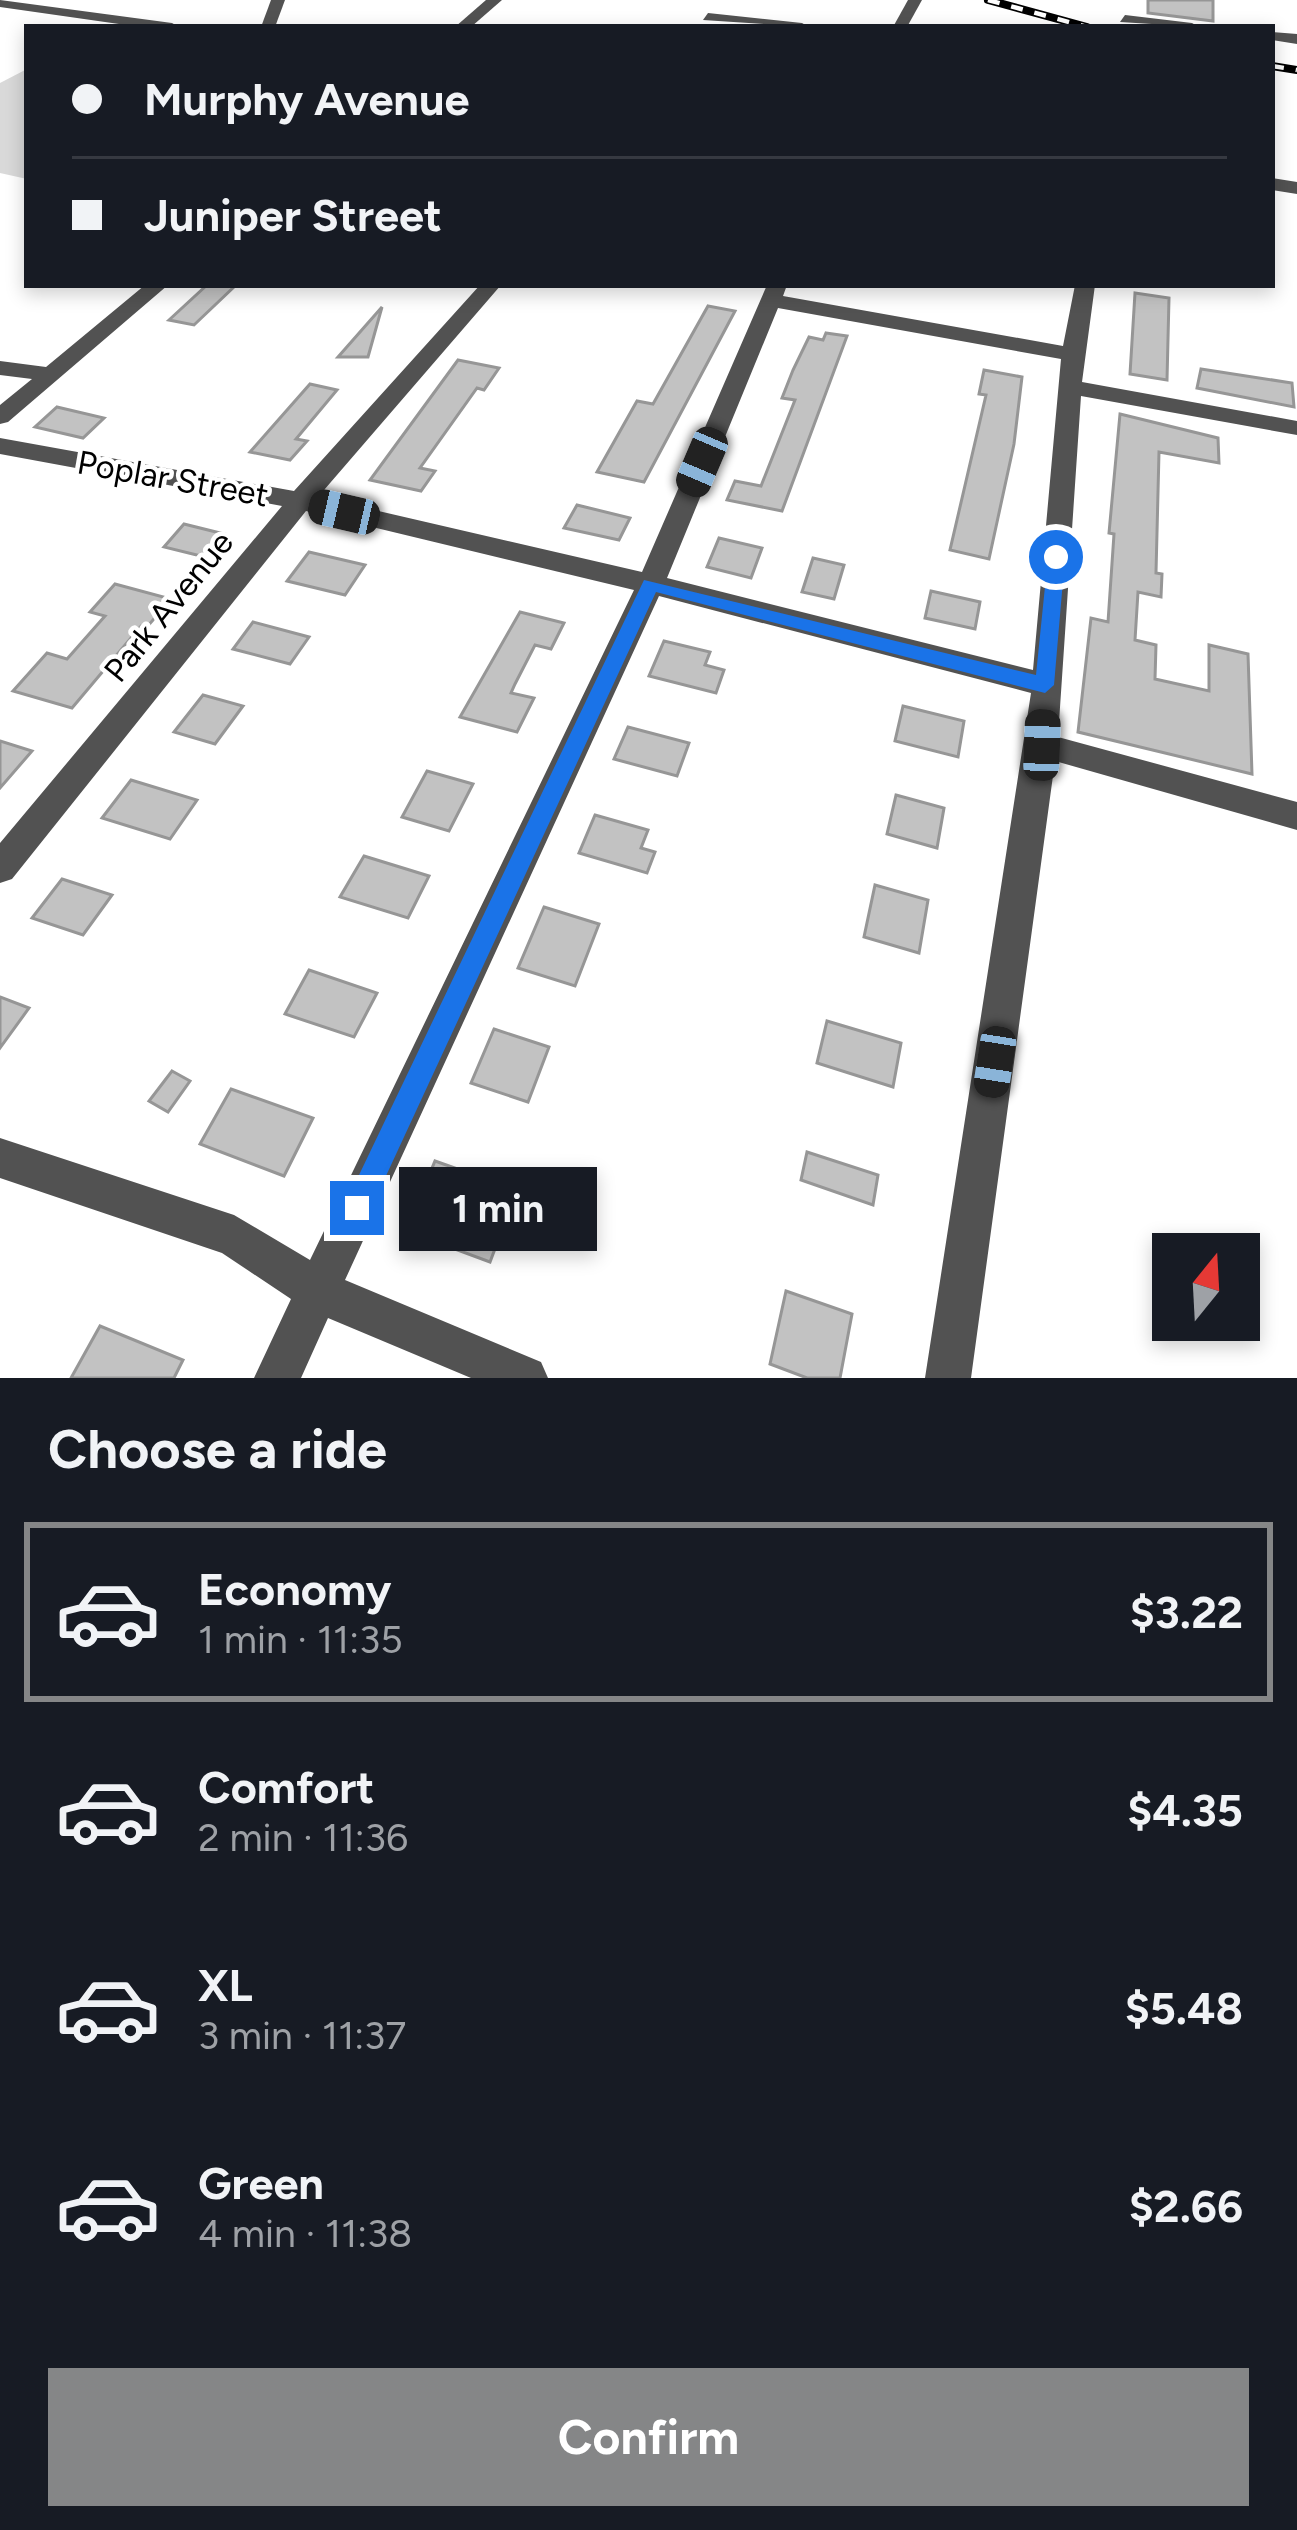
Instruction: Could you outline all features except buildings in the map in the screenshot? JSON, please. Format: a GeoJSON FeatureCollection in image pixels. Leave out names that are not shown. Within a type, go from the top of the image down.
{"type":"FeatureCollection","features":[{"type":"Feature","properties":{"kind":"street"},"geometry":{"type":"LineString","coordinates":[[466,24],[494,0]]}},
{"type":"Feature","properties":{"kind":"street"},"geometry":{"type":"LineString","coordinates":[[704,22],[723,0]]}},
{"type":"Feature","properties":{"kind":"street"},"geometry":{"type":"LineString","coordinates":[[1125,23],[1128,0]]}},
{"type":"Feature","properties":{"kind":"street"},"geometry":{"type":"LineString","coordinates":[[0,3],[150,24]]}},
{"type":"Feature","properties":{"kind":"street"},"geometry":{"type":"LineString","coordinates":[[704,22],[743,24]]}},
{"type":"Feature","properties":{"kind":"street"},"geometry":{"type":"LineString","coordinates":[[0,417],[154,288]]}},
{"type":"Feature","properties":{"kind":"street","name":"Park Avenue"},"geometry":{"type":"LineString","coordinates":[[0,868],[300,501],[488,288]]}},
{"type":"Feature","properties":{"kind":"street"},"geometry":{"type":"LineString","coordinates":[[948,1378],[1042,745],[1072,371],[1085,288]]}},
{"type":"Feature","properties":{"kind":"street"},"geometry":{"type":"LineString","coordinates":[[277,1378],[650,584],[773,292],[1297,428]]}},
{"type":"Feature","properties":{"kind":"street"},"geometry":{"type":"LineString","coordinates":[[0,368],[52,374]]}},
{"type":"Feature","properties":{"kind":"street","name":"Poplar Street"},"geometry":{"type":"LineString","coordinates":[[0,446],[300,501],[1045,685]]}},
{"type":"Feature","properties":{"kind":"street"},"geometry":{"type":"LineString","coordinates":[[1042,745],[1297,816]]}},
{"type":"Feature","properties":{"kind":"street"},"geometry":{"type":"LineString","coordinates":[[0,1158],[234,1236],[318,1291],[525,1378]]}},
{"type":"Feature","properties":{"kind":"shaded area"},"geometry":{"type":"Polygon","coordinates":[[[24,71],[24,178],[0,173],[0,83],[24,71]]]}},
{"type":"Feature","properties":{"kind":"railway"},"geometry":{"type":"LineString","coordinates":[[988,0],[1076,24]]}},
{"type":"Feature","properties":{"kind":"railway"},"geometry":{"type":"LineString","coordinates":[[1275,66],[1297,70]]}},
{"type":"Feature","properties":{"kind":"route"},"geometry":{"type":"LineString","coordinates":[[357,1208],[650,584],[1045,685],[1056,557]]}}]}
